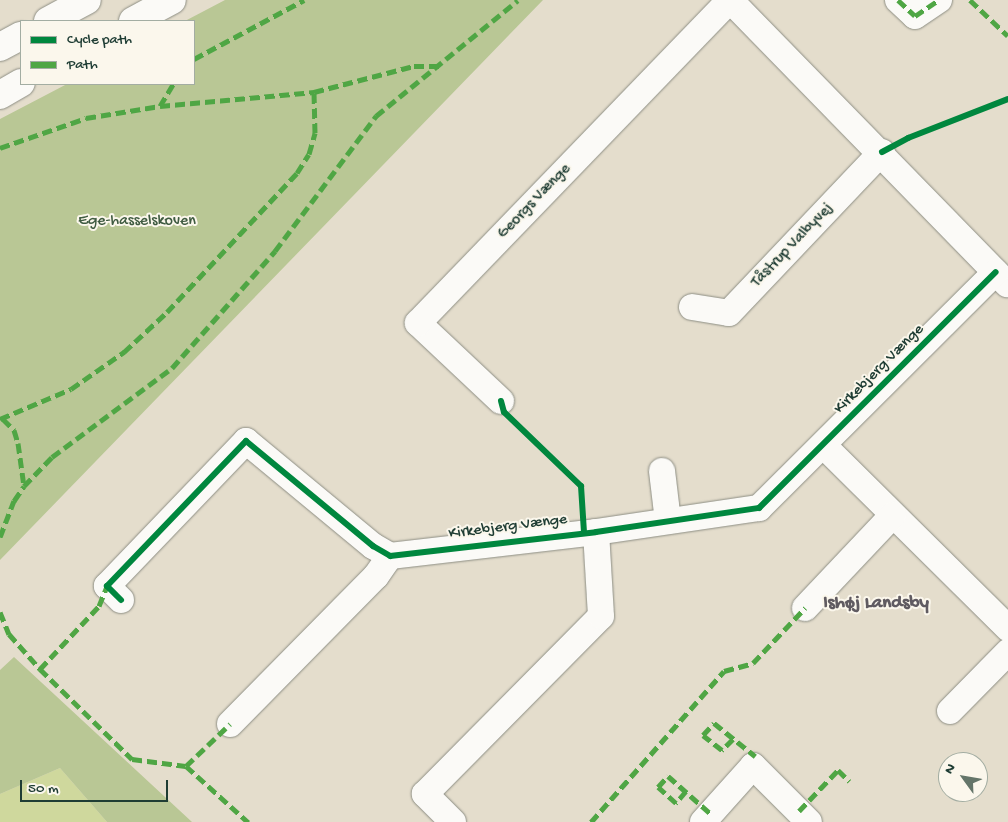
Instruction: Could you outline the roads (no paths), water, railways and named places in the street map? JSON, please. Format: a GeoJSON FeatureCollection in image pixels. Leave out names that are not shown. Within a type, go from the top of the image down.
{"type":"FeatureCollection","features":[{"type":"Feature","properties":{"kind":"main road"},"geometry":{"type":"LineString","coordinates":[[50,20],[87,0]]}},
{"type":"Feature","properties":{"kind":"main road"},"geometry":{"type":"LineString","coordinates":[[136,20],[172,0]]}},
{"type":"Feature","properties":{"kind":"main road"},"geometry":{"type":"LineString","coordinates":[[0,47],[20,37]]}},
{"type":"Feature","properties":{"kind":"main road"},"geometry":{"type":"LineString","coordinates":[[0,94],[20,84]]}},
{"type":"Feature","properties":{"kind":"street"},"geometry":{"type":"LineString","coordinates":[[730,0],[882,152],[1002,279]]}},
{"type":"Feature","properties":{"kind":"street","name":"Georgs Vænge"},"geometry":{"type":"LineString","coordinates":[[501,401],[418,323],[730,0]]}},
{"type":"Feature","properties":{"kind":"street"},"geometry":{"type":"LineString","coordinates":[[898,0],[915,16],[940,0]]}},
{"type":"Feature","properties":{"kind":"street","name":"Tåstrup Valbyvej"},"geometry":{"type":"LineString","coordinates":[[692,307],[728,313],[882,152]]}},
{"type":"Feature","properties":{"kind":"street","name":"Kirkebjerg Vænge"},"geometry":{"type":"LineString","coordinates":[[390,556],[596,532],[759,508],[1002,279]]}},
{"type":"Feature","properties":{"kind":"street"},"geometry":{"type":"LineString","coordinates":[[121,600],[106,586],[246,441],[374,546],[390,556],[376,576],[230,724]]}},
{"type":"Feature","properties":{"kind":"street"},"geometry":{"type":"LineString","coordinates":[[824,446],[1008,628]]}},
{"type":"Feature","properties":{"kind":"street"},"geometry":{"type":"LineString","coordinates":[[662,470],[668,521]]}},
{"type":"Feature","properties":{"kind":"street"},"geometry":{"type":"LineString","coordinates":[[805,608],[893,515]]}},
{"type":"Feature","properties":{"kind":"street"},"geometry":{"type":"LineString","coordinates":[[453,822],[425,794],[601,616],[596,532]]}},
{"type":"Feature","properties":{"kind":"street"},"geometry":{"type":"LineString","coordinates":[[950,711],[1008,652]]}},
{"type":"Feature","properties":{"kind":"street"},"geometry":{"type":"LineString","coordinates":[[703,822],[753,766],[809,822]]}},
{"type":"Feature","properties":{"kind":"district","name":"Ishøj Landsby"},"geometry":{"type":"Point","coordinates":[876,604]}},
{"type":"Feature","properties":{"kind":"park label","name":"Ege-hasselskoven"},"geometry":{"type":"Point","coordinates":[137,222]}}]}
